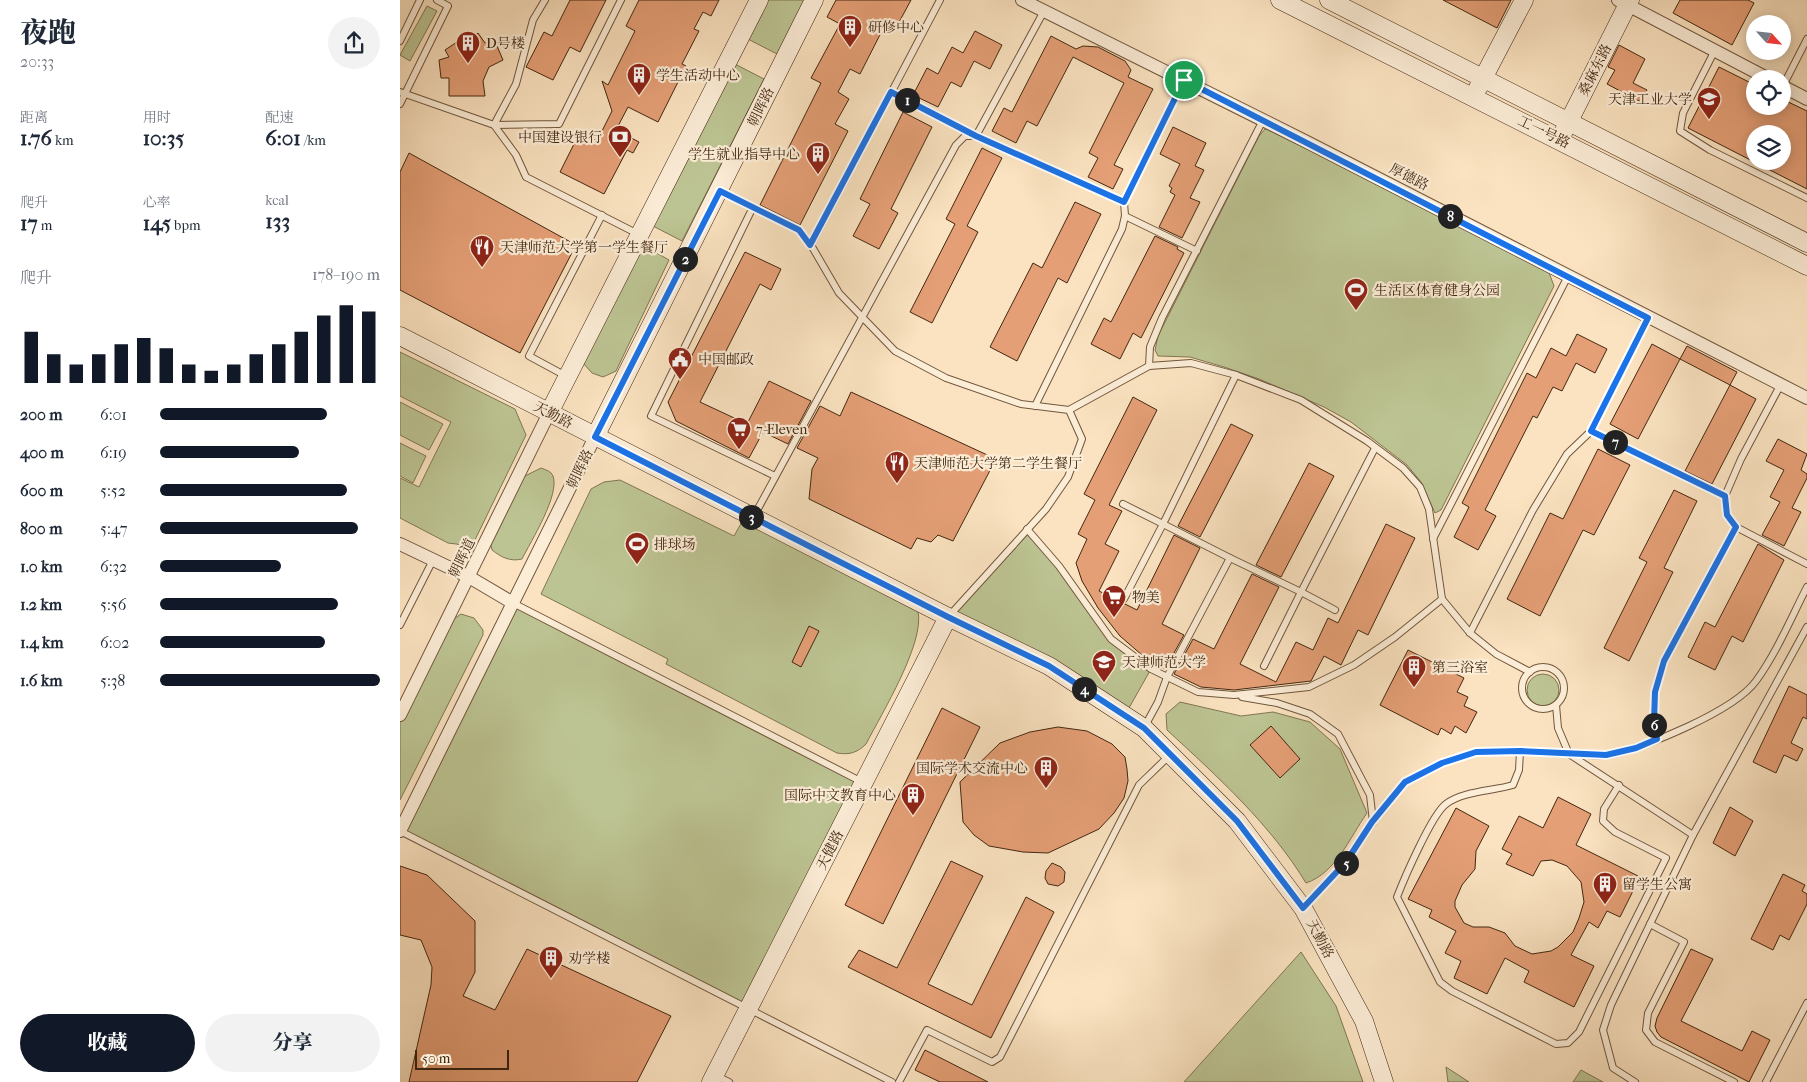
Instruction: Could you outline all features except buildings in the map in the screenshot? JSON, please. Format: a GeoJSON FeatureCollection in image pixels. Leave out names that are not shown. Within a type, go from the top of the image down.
{"type":"FeatureCollection","features":[{"type":"Feature","properties":{"kind":"street"},"geometry":{"type":"LineString","coordinates":[[549,413],[758,0]]}},
{"type":"Feature","properties":{"kind":"street","name":"朝晖路"},"geometry":{"type":"LineString","coordinates":[[400,831],[814,0]]}},
{"type":"Feature","properties":{"kind":"street","name":"厚德路"},"geometry":{"type":"LineString","coordinates":[[1022,0],[1263,120],[1807,398]]}},
{"type":"Feature","properties":{"kind":"street","name":"工一号路"},"geometry":{"type":"LineString","coordinates":[[1280,0],[1474,98],[1560,139],[1807,266]]}},
{"type":"Feature","properties":{"kind":"street","name":"工一号路"},"geometry":{"type":"LineString","coordinates":[[1329,0],[1807,243]]}},
{"type":"Feature","properties":{"kind":"street"},"geometry":{"type":"LineString","coordinates":[[1474,98],[1524,0]]}},
{"type":"Feature","properties":{"kind":"street"},"geometry":{"type":"LineString","coordinates":[[1625,2],[1752,70]]}},
{"type":"Feature","properties":{"kind":"street","name":"桑麻东路"},"geometry":{"type":"LineString","coordinates":[[1560,139],[1625,2]]}},
{"type":"Feature","properties":{"kind":"street"},"geometry":{"type":"LineString","coordinates":[[1791,90],[1807,98]]}},
{"type":"Feature","properties":{"kind":"street","name":"天勤路"},"geometry":{"type":"LineString","coordinates":[[400,336],[948,617],[1049,666],[1144,728],[1237,821],[1303,908],[1364,1021],[1384,1082]]}},
{"type":"Feature","properties":{"kind":"street","name":"朝晖道"},"geometry":{"type":"LineString","coordinates":[[400,715],[549,413]]}},
{"type":"Feature","properties":{"kind":"street"},"geometry":{"type":"LineString","coordinates":[[400,544],[469,577],[513,603]]}},
{"type":"Feature","properties":{"kind":"street","name":"天健路"},"geometry":{"type":"LineString","coordinates":[[718,1080],[749,1008],[948,617]]}},
{"type":"Feature","properties":{"kind":"lane"},"geometry":{"type":"LineString","coordinates":[[400,41],[420,0]]}},
{"type":"Feature","properties":{"kind":"lane"},"geometry":{"type":"LineString","coordinates":[[400,104],[402,93],[448,6],[437,0]]}},
{"type":"Feature","properties":{"kind":"lane"},"geometry":{"type":"LineString","coordinates":[[494,126],[516,84],[533,20],[544,0]]}},
{"type":"Feature","properties":{"kind":"lane"},"geometry":{"type":"LineString","coordinates":[[402,93],[494,126],[559,124],[621,0]]}},
{"type":"Feature","properties":{"kind":"lane"},"geometry":{"type":"LineString","coordinates":[[810,245],[940,0]]}},
{"type":"Feature","properties":{"kind":"lane"},"geometry":{"type":"LineString","coordinates":[[976,136],[1044,11]]}},
{"type":"Feature","properties":{"kind":"lane"},"geometry":{"type":"LineString","coordinates":[[1791,70],[1807,39]]}},
{"type":"Feature","properties":{"kind":"lane"},"geometry":{"type":"LineString","coordinates":[[1715,50],[1682,113],[1680,131],[1710,150],[1807,198]]}},
{"type":"Feature","properties":{"kind":"lane"},"geometry":{"type":"LineString","coordinates":[[1035,406],[1122,228],[1125,216],[1124,202],[1184,80]]}},
{"type":"Feature","properties":{"kind":"lane"},"geometry":{"type":"LineString","coordinates":[[891,92],[976,136],[1124,202]]}},
{"type":"Feature","properties":{"kind":"lane"},"geometry":{"type":"LineString","coordinates":[[1149,366],[1150,347],[1263,120]]}},
{"type":"Feature","properties":{"kind":"lane"},"geometry":{"type":"LineString","coordinates":[[494,126],[516,155],[526,177],[640,235]]}},
{"type":"Feature","properties":{"kind":"lane"},"geometry":{"type":"LineString","coordinates":[[754,518],[861,317],[956,145],[965,136],[976,136]]}},
{"type":"Feature","properties":{"kind":"lane"},"geometry":{"type":"LineString","coordinates":[[720,191],[799,230],[839,293],[861,317],[895,351],[946,378],[1021,404],[1069,410],[1149,366],[1191,363],[1236,375],[1301,400],[1376,448],[1403,468],[1420,487],[1428,509],[1442,598],[1470,633],[1496,654],[1530,672]]}},
{"type":"Feature","properties":{"kind":"lane"},"geometry":{"type":"LineString","coordinates":[[753,207],[651,416],[775,476]]}},
{"type":"Feature","properties":{"kind":"lane"},"geometry":{"type":"LineString","coordinates":[[568,377],[529,356],[602,215]]}},
{"type":"Feature","properties":{"kind":"lane"},"geometry":{"type":"LineString","coordinates":[[1125,216],[1197,250]]}},
{"type":"Feature","properties":{"kind":"lane"},"geometry":{"type":"LineString","coordinates":[[1432,540],[1568,276]]}},
{"type":"Feature","properties":{"kind":"lane"},"geometry":{"type":"LineString","coordinates":[[1470,633],[1533,510],[1567,454],[1591,431],[1648,318]]}},
{"type":"Feature","properties":{"kind":"lane"},"geometry":{"type":"LineString","coordinates":[[1124,599],[1236,375]]}},
{"type":"Feature","properties":{"kind":"lane"},"geometry":{"type":"LineString","coordinates":[[1781,384],[1741,458],[1725,496],[1727,515],[1736,527],[1807,564]]}},
{"type":"Feature","properties":{"kind":"lane"},"geometry":{"type":"LineString","coordinates":[[948,617],[1046,509],[1068,477],[1082,439],[1069,410]]}},
{"type":"Feature","properties":{"kind":"lane"},"geometry":{"type":"LineString","coordinates":[[1591,431],[1725,496]]}},
{"type":"Feature","properties":{"kind":"lane"},"geometry":{"type":"LineString","coordinates":[[1264,666],[1376,448]]}},
{"type":"Feature","properties":{"kind":"lane"},"geometry":{"type":"LineString","coordinates":[[1123,504],[1335,610]]}},
{"type":"Feature","properties":{"kind":"lane"},"geometry":{"type":"LineString","coordinates":[[1657,739],[1654,722],[1655,692],[1664,661],[1736,527]]}},
{"type":"Feature","properties":{"kind":"lane"},"geometry":{"type":"LineString","coordinates":[[1027,530],[1059,566],[1111,638],[1151,669],[1198,692],[1277,703],[1310,714],[1338,734],[1370,795],[1372,822]]}},
{"type":"Feature","properties":{"kind":"lane"},"geometry":{"type":"LineString","coordinates":[[1144,728],[1158,702],[1167,677],[1230,558]]}},
{"type":"Feature","properties":{"kind":"lane"},"geometry":{"type":"LineString","coordinates":[[400,625],[433,560]]}},
{"type":"Feature","properties":{"kind":"lane"},"geometry":{"type":"LineString","coordinates":[[1303,908],[1346,862],[1372,822],[1405,782],[1442,763],[1476,752],[1520,751],[1606,755],[1636,748],[1729,705],[1755,682],[1770,658],[1807,587]]}},
{"type":"Feature","properties":{"kind":"lane"},"geometry":{"type":"LineString","coordinates":[[1234,696],[1308,687],[1354,665],[1395,637],[1442,598]]}},
{"type":"Feature","properties":{"kind":"lane"},"geometry":{"type":"LineString","coordinates":[[513,603],[864,783]]}},
{"type":"Feature","properties":{"kind":"lane"},"geometry":{"type":"LineString","coordinates":[[1635,1082],[1613,1068],[1603,1030],[1611,1005],[1694,835],[1807,627]]}},
{"type":"Feature","properties":{"kind":"lane"},"geometry":{"type":"LineString","coordinates":[[1556,704],[1539,709],[1528,704],[1522,688],[1530,672],[1540,667],[1557,673],[1564,689],[1556,704],[1558,728],[1570,754],[1694,835]]}},
{"type":"Feature","properties":{"kind":"lane"},"geometry":{"type":"LineString","coordinates":[[1520,751],[1519,770],[1513,784],[1478,792],[1445,804],[1429,829],[1404,876],[1397,897],[1440,982],[1452,992],[1556,1044],[1568,1043],[1579,1032],[1666,858],[1615,832],[1603,821],[1604,809],[1619,785]]}},
{"type":"Feature","properties":{"kind":"lane"},"geometry":{"type":"LineString","coordinates":[[899,1082],[927,1030],[992,1062],[1000,1057],[1139,785],[1171,754]]}},
{"type":"Feature","properties":{"kind":"lane"},"geometry":{"type":"LineString","coordinates":[[400,831],[892,1082]]}},
{"type":"Feature","properties":{"kind":"lane"},"geometry":{"type":"LineString","coordinates":[[1650,924],[1684,942],[1648,1013],[1646,1030],[1655,1042],[1734,1082]]}},
{"type":"Feature","properties":{"kind":"lane"},"geometry":{"type":"LineString","coordinates":[[1766,1082],[1807,1003]]}},
{"type":"Feature","properties":{"kind":"green space"},"geometry":{"type":"Polygon","coordinates":[[[763,0],[804,0],[777,54],[744,37],[763,0]]]}},
{"type":"Feature","properties":{"kind":"green space"},"geometry":{"type":"Polygon","coordinates":[[[427,6],[437,11],[410,61],[400,55],[427,6]]]}},
{"type":"Feature","properties":{"kind":"green space"},"geometry":{"type":"Polygon","coordinates":[[[733,63],[764,79],[682,241],[651,225],[733,63]]]}},
{"type":"Feature","properties":{"kind":"green space","name":"生活区体育健身公园"},"geometry":{"type":"Polygon","coordinates":[[[1265,129],[1272,129],[1548,270],[1554,286],[1441,510],[1435,513],[1421,482],[1407,465],[1351,422],[1324,407],[1259,379],[1190,357],[1158,356],[1155,350],[1158,336],[1259,136],[1265,129]]]}},
{"type":"Feature","properties":{"kind":"green space"},"geometry":{"type":"Polygon","coordinates":[[[641,244],[669,260],[616,371],[603,377],[592,373],[583,363],[641,244]]]}},
{"type":"Feature","properties":{"kind":"green space"},"geometry":{"type":"Polygon","coordinates":[[[400,352],[515,409],[526,435],[472,546],[448,543],[400,518],[400,478],[419,487],[451,422],[400,396],[400,352]]]}},
{"type":"Feature","properties":{"kind":"green space"},"geometry":{"type":"Polygon","coordinates":[[[400,402],[443,424],[429,450],[400,435],[400,402]]]}},
{"type":"Feature","properties":{"kind":"green space"},"geometry":{"type":"Polygon","coordinates":[[[400,443],[426,456],[413,483],[400,476],[400,443]]]}},
{"type":"Feature","properties":{"kind":"green space"},"geometry":{"type":"Polygon","coordinates":[[[541,468],[550,472],[553,476],[554,484],[549,506],[538,530],[522,559],[514,560],[499,555],[492,550],[490,541],[521,478],[541,468]]]}},
{"type":"Feature","properties":{"kind":"green space"},"geometry":{"type":"Polygon","coordinates":[[[620,480],[734,536],[743,520],[918,611],[915,641],[909,659],[866,744],[853,753],[837,753],[666,664],[668,659],[541,594],[591,489],[604,482],[620,480]]]}},
{"type":"Feature","properties":{"kind":"green space"},"geometry":{"type":"Polygon","coordinates":[[[1027,529],[1111,638],[1151,669],[1125,715],[948,617],[1027,529]]]}},
{"type":"Feature","properties":{"kind":"green space"},"geometry":{"type":"Polygon","coordinates":[[[513,603],[864,783],[749,1008],[400,831],[513,603]]]}},
{"type":"Feature","properties":{"kind":"green space"},"geometry":{"type":"Polygon","coordinates":[[[461,614],[474,618],[483,630],[483,635],[400,800],[400,721],[451,621],[461,614]]]}},
{"type":"Feature","properties":{"kind":"green space"},"geometry":{"type":"Polygon","coordinates":[[[1543,674],[1554,679],[1559,690],[1554,701],[1543,706],[1532,701],[1527,690],[1532,679],[1543,674]]]}},
{"type":"Feature","properties":{"kind":"green space"},"geometry":{"type":"Polygon","coordinates":[[[1180,702],[1241,716],[1273,712],[1310,722],[1340,749],[1367,813],[1334,863],[1326,871],[1306,883],[1277,841],[1260,821],[1224,783],[1167,730],[1166,714],[1180,702]]]}},
{"type":"Feature","properties":{"kind":"green space"},"geometry":{"type":"Polygon","coordinates":[[[1301,952],[1336,1006],[1363,1082],[1184,1082],[1301,952]]]}},
{"type":"Feature","properties":{"kind":"green space"},"geometry":{"type":"Polygon","coordinates":[[[1446,1067],[1469,1082],[1448,1082],[1446,1067]]]}},
{"type":"Feature","properties":{"kind":"green space"},"geometry":{"type":"Polygon","coordinates":[[[1581,1070],[1603,1082],[1573,1082],[1581,1070]]]}},
{"type":"Feature","properties":{"kind":"place","name":"研修中心"},"geometry":{"type":"Point","coordinates":[850,48]}},
{"type":"Feature","properties":{"kind":"place","name":"D号楼"},"geometry":{"type":"Point","coordinates":[468,64]}},
{"type":"Feature","properties":{"kind":"place","name":"学生活动中心"},"geometry":{"type":"Point","coordinates":[639,96]}},
{"type":"Feature","properties":{"kind":"place","name":"天津工业大学"},"geometry":{"type":"Point","coordinates":[1709,120]}},
{"type":"Feature","properties":{"kind":"place","name":"中国建设银行"},"geometry":{"type":"Point","coordinates":[620,158]}},
{"type":"Feature","properties":{"kind":"place","name":"学生就业指导中心"},"geometry":{"type":"Point","coordinates":[818,175]}},
{"type":"Feature","properties":{"kind":"place","name":"天津师范大学第一学生餐厅"},"geometry":{"type":"Point","coordinates":[482,268]}},
{"type":"Feature","properties":{"kind":"place","name":"生活区体育健身公园"},"geometry":{"type":"Point","coordinates":[1356,311]}},
{"type":"Feature","properties":{"kind":"place","name":"中国邮政"},"geometry":{"type":"Point","coordinates":[680,380]}},
{"type":"Feature","properties":{"kind":"place","name":"7-Eleven"},"geometry":{"type":"Point","coordinates":[739,450]}},
{"type":"Feature","properties":{"kind":"place","name":"天津师范大学第二学生餐厅"},"geometry":{"type":"Point","coordinates":[897,484]}},
{"type":"Feature","properties":{"kind":"place","name":"排球场"},"geometry":{"type":"Point","coordinates":[637,565]}},
{"type":"Feature","properties":{"kind":"place","name":"物美"},"geometry":{"type":"Point","coordinates":[1114,618]}},
{"type":"Feature","properties":{"kind":"place","name":"天津师范大学"},"geometry":{"type":"Point","coordinates":[1104,683]}},
{"type":"Feature","properties":{"kind":"place","name":"第三浴室"},"geometry":{"type":"Point","coordinates":[1414,688]}},
{"type":"Feature","properties":{"kind":"place","name":"国际学术交流中心"},"geometry":{"type":"Point","coordinates":[1046,789]}},
{"type":"Feature","properties":{"kind":"place","name":"国际中文教育中心"},"geometry":{"type":"Point","coordinates":[913,816]}},
{"type":"Feature","properties":{"kind":"place","name":"留学生公寓"},"geometry":{"type":"Point","coordinates":[1605,905]}},
{"type":"Feature","properties":{"kind":"place","name":"劝学楼"},"geometry":{"type":"Point","coordinates":[551,979]}},
{"type":"Feature","properties":{"kind":"route"},"geometry":{"type":"LineString","coordinates":[[1184,80],[1648,318],[1591,431],[1725,496],[1727,515],[1736,527],[1664,661],[1655,692],[1654,722],[1657,739],[1636,748],[1606,755],[1520,751],[1476,752],[1442,763],[1405,782],[1372,822],[1346,862],[1303,908],[1237,821],[1144,728],[1049,666],[948,617],[595,437],[720,191],[799,230],[810,245],[891,92],[976,136],[1124,202],[1184,80]]}}]}
